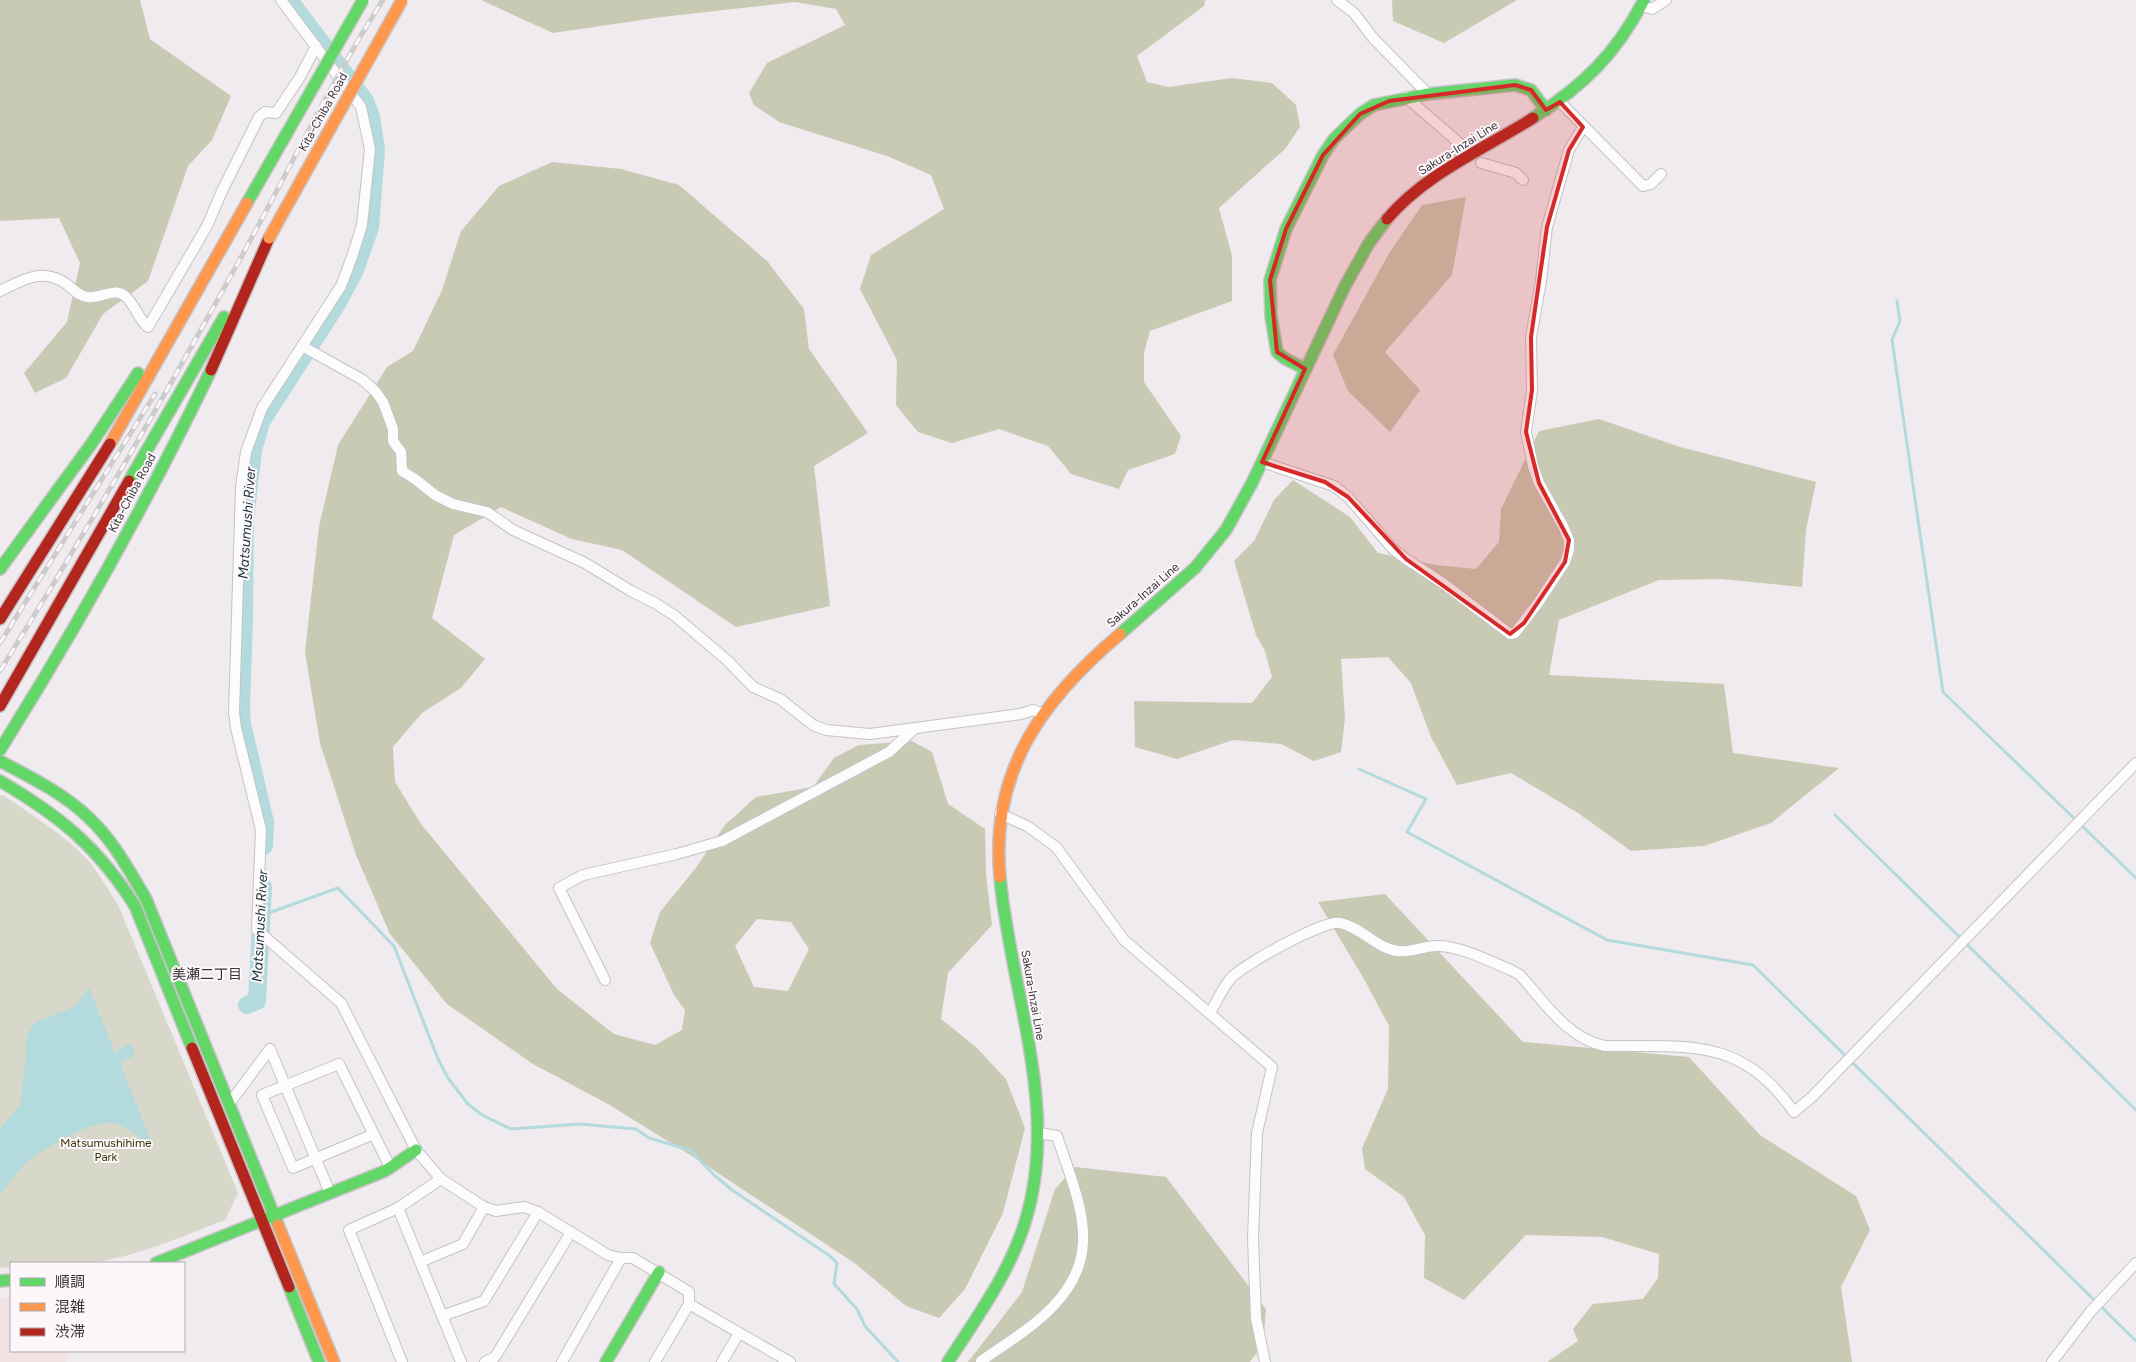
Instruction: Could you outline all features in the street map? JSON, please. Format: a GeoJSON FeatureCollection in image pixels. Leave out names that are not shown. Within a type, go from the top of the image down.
{"type":"FeatureCollection","features":[{"type":"Feature","properties":{"kind":"main road","name":"Kita-Chiba Road"},"geometry":{"type":"LineString","coordinates":[[0,619],[54,536],[110,444],[363,0]]}},
{"type":"Feature","properties":{"kind":"main road","name":"Kita-Chiba Road"},"geometry":{"type":"LineString","coordinates":[[0,706],[269,238],[402,0]]}},
{"type":"Feature","properties":{"kind":"main road","name":"Sakura-Inzai Line"},"geometry":{"type":"LineString","coordinates":[[954,1362],[1003,1274],[1021,1232],[1031,1199],[1038,1132],[1036,1085],[999,879],[997,845],[1000,814],[1011,773],[1026,738],[1059,690],[1091,658],[1197,567],[1228,527],[1262,462],[1349,277],[1372,238],[1390,216],[1428,182],[1560,102],[1601,66],[1617,46],[1643,3]]}},
{"type":"Feature","properties":{"kind":"main road"},"geometry":{"type":"LineString","coordinates":[[1305,369],[1277,352],[1271,316],[1270,280],[1281,243],[1323,155],[1334,139],[1360,114],[1374,106],[1428,94],[1515,85],[1532,90],[1546,110]]}},
{"type":"Feature","properties":{"kind":"main road","name":"Kita-Chiba Road"},"geometry":{"type":"LineString","coordinates":[[0,569],[92,443],[174,320],[240,204],[265,173]]}},
{"type":"Feature","properties":{"kind":"main road","name":"Kita-Chiba Road"},"geometry":{"type":"LineString","coordinates":[[0,750],[64,645],[178,437],[218,356],[269,238]]}},
{"type":"Feature","properties":{"kind":"main road"},"geometry":{"type":"LineString","coordinates":[[0,762],[42,783],[78,807],[99,828],[146,899],[334,1362]]}},
{"type":"Feature","properties":{"kind":"main road"},"geometry":{"type":"LineString","coordinates":[[0,781],[38,802],[66,823],[105,860],[121,882],[140,917],[319,1362]]}},
{"type":"Feature","properties":{"kind":"main road"},"geometry":{"type":"LineString","coordinates":[[159,1262],[275,1216],[390,1167],[416,1150]]}},
{"type":"Feature","properties":{"kind":"main road"},"geometry":{"type":"LineString","coordinates":[[606,1362],[659,1272]]}},
{"type":"Feature","properties":{"kind":"main road","name":"Sakura-Inzai Line"},"geometry":{"type":"LineString","coordinates":[[948,1362],[970,1331]]}},
{"type":"Feature","properties":{"kind":"street"},"geometry":{"type":"LineString","coordinates":[[281,0],[361,107],[370,149],[362,225],[341,286],[262,408],[246,452],[241,487],[234,712],[236,728],[261,830],[257,930],[341,1002],[416,1150],[442,1179],[484,1207],[496,1211],[524,1207],[538,1212],[608,1255],[633,1258],[659,1272],[689,1292],[689,1304],[654,1362]]}},
{"type":"Feature","properties":{"kind":"street"},"geometry":{"type":"LineString","coordinates":[[1337,0],[1354,13],[1373,38],[1428,94]]}},
{"type":"Feature","properties":{"kind":"street"},"geometry":{"type":"LineString","coordinates":[[1643,3],[1652,9],[1666,0]]}},
{"type":"Feature","properties":{"kind":"street"},"geometry":{"type":"LineString","coordinates":[[0,291],[31,277],[48,275],[62,280],[87,298],[116,292],[124,295],[148,327],[207,226],[222,191],[259,117],[265,112],[276,113],[300,77],[316,46]]}},
{"type":"Feature","properties":{"kind":"street"},"geometry":{"type":"LineString","coordinates":[[1406,98],[1458,142]]}},
{"type":"Feature","properties":{"kind":"street"},"geometry":{"type":"LineString","coordinates":[[1560,102],[1643,186],[1651,184],[1661,174]]}},
{"type":"Feature","properties":{"kind":"street"},"geometry":{"type":"LineString","coordinates":[[1262,462],[1334,486],[1348,497],[1394,549],[1406,559],[1452,589],[1510,634],[1515,634],[1565,562],[1569,550],[1569,540],[1563,526],[1539,483],[1533,466],[1526,432],[1532,390],[1531,337],[1541,281],[1547,227],[1569,150],[1583,127]]}},
{"type":"Feature","properties":{"kind":"street"},"geometry":{"type":"LineString","coordinates":[[1481,163],[1516,173],[1523,180]]}},
{"type":"Feature","properties":{"kind":"street"},"geometry":{"type":"LineString","coordinates":[[302,346],[363,380],[376,392],[383,402],[393,428],[393,441],[401,452],[402,471],[434,495],[453,504],[487,512],[513,530],[585,562],[655,603],[675,616],[728,661],[754,687],[780,699],[813,725],[826,730],[870,734],[1021,714],[1032,710],[1041,714]]}},
{"type":"Feature","properties":{"kind":"street"},"geometry":{"type":"LineString","coordinates":[[605,980],[559,888],[583,875],[677,854],[722,841],[889,752],[914,729]]}},
{"type":"Feature","properties":{"kind":"street"},"geometry":{"type":"LineString","coordinates":[[1210,1013],[1232,978],[1284,945],[1309,932],[1336,922],[1346,924],[1390,950],[1413,951],[1438,946],[1450,948],[1511,970],[1520,976],[1566,1026],[1578,1036],[1592,1043],[1605,1046],[1694,1047],[1737,1058],[1766,1080],[1794,1112],[1818,1090],[2136,762]]}},
{"type":"Feature","properties":{"kind":"street"},"geometry":{"type":"LineString","coordinates":[[1000,814],[1026,826],[1056,847],[1124,940],[1272,1067],[1257,1133],[1253,1239],[1256,1318],[1265,1362]]}},
{"type":"Feature","properties":{"kind":"street"},"geometry":{"type":"LineString","coordinates":[[229,1104],[270,1049],[330,1193]]}},
{"type":"Feature","properties":{"kind":"street"},"geometry":{"type":"LineString","coordinates":[[374,1134],[293,1168],[262,1095],[339,1064],[374,1134],[390,1167]]}},
{"type":"Feature","properties":{"kind":"street"},"geometry":{"type":"LineString","coordinates":[[981,1361],[1021,1333],[1058,1301],[1077,1274],[1081,1260],[1083,1242],[1079,1213],[1061,1147],[1057,1136],[1038,1132]]}},
{"type":"Feature","properties":{"kind":"street"},"geometry":{"type":"LineString","coordinates":[[402,1362],[349,1230],[398,1208],[442,1179]]}},
{"type":"Feature","properties":{"kind":"street"},"geometry":{"type":"LineString","coordinates":[[420,1262],[462,1244],[484,1207]]}},
{"type":"Feature","properties":{"kind":"street"},"geometry":{"type":"LineString","coordinates":[[398,1208],[461,1362]]}},
{"type":"Feature","properties":{"kind":"street"},"geometry":{"type":"LineString","coordinates":[[442,1316],[484,1301],[538,1212]]}},
{"type":"Feature","properties":{"kind":"street"},"geometry":{"type":"LineString","coordinates":[[485,1362],[494,1357],[571,1232]]}},
{"type":"Feature","properties":{"kind":"street"},"geometry":{"type":"LineString","coordinates":[[562,1362],[621,1258]]}},
{"type":"Feature","properties":{"kind":"street"},"geometry":{"type":"LineString","coordinates":[[2052,1362],[2091,1310],[2136,1263]]}},
{"type":"Feature","properties":{"kind":"street"},"geometry":{"type":"LineString","coordinates":[[689,1304],[788,1362]]}},
{"type":"Feature","properties":{"kind":"street"},"geometry":{"type":"LineString","coordinates":[[722,1362],[740,1333]]}},
{"type":"Feature","properties":{"kind":"highlighted area"},"geometry":{"type":"Polygon","coordinates":[[[1515,85],[1531,90],[1546,110],[1560,102],[1583,127],[1569,150],[1547,227],[1531,337],[1532,390],[1526,432],[1539,483],[1569,540],[1565,562],[1524,623],[1510,634],[1406,559],[1348,497],[1325,482],[1262,462],[1305,369],[1277,352],[1270,280],[1286,229],[1323,155],[1360,114],[1389,101],[1515,85]]]}},
{"type":"Feature","properties":{"kind":"shaded area"},"geometry":{"type":"Polygon","coordinates":[[[10,1298],[10,1352],[69,1352],[66,1362],[0,1362],[0,1299],[10,1298]]]}},
{"type":"Feature","properties":{"kind":"green space"},"geometry":{"type":"Polygon","coordinates":[[[0,0],[140,0],[150,39],[231,96],[212,140],[188,166],[148,281],[103,314],[66,378],[35,393],[24,373],[67,322],[80,263],[59,218],[0,221],[0,0]]]}},
{"type":"Feature","properties":{"kind":"green space"},"geometry":{"type":"Polygon","coordinates":[[[481,0],[1205,0],[1204,6],[1137,56],[1147,82],[1168,87],[1232,78],[1272,83],[1296,105],[1300,127],[1285,149],[1219,208],[1232,256],[1232,301],[1150,331],[1144,353],[1144,382],[1181,436],[1175,454],[1128,470],[1119,489],[1071,474],[1048,446],[999,429],[952,443],[918,432],[896,405],[897,360],[860,289],[871,255],[944,209],[931,175],[887,156],[779,122],[754,105],[749,93],[767,63],[845,25],[836,9],[795,2],[662,17],[553,33],[481,0]]]}},
{"type":"Feature","properties":{"kind":"green space"},"geometry":{"type":"Polygon","coordinates":[[[1392,0],[1517,0],[1444,43],[1393,21],[1392,0]]]}},
{"type":"Feature","properties":{"kind":"green space"},"geometry":{"type":"Polygon","coordinates":[[[552,162],[621,169],[679,185],[767,261],[804,309],[809,349],[868,433],[814,466],[830,606],[736,627],[622,550],[572,539],[501,507],[454,535],[432,618],[485,659],[461,688],[422,713],[393,747],[395,782],[421,824],[557,989],[614,1034],[655,1045],[682,1030],[685,1010],[674,995],[650,943],[660,912],[695,869],[725,825],[756,797],[813,787],[834,758],[859,745],[912,741],[932,752],[948,804],[985,829],[986,874],[992,925],[948,973],[941,1019],[976,1047],[1006,1079],[1025,1128],[1003,1213],[965,1289],[939,1318],[906,1306],[856,1264],[695,1158],[608,1104],[533,1064],[447,1004],[390,934],[356,855],[320,743],[305,652],[319,527],[338,445],[387,367],[413,351],[442,290],[461,231],[499,186],[552,162]],[[757,919],[735,946],[754,987],[788,991],[809,949],[791,922],[757,919]]]}},
{"type":"Feature","properties":{"kind":"green space"},"geometry":{"type":"Polygon","coordinates":[[[1466,197],[1452,275],[1385,352],[1420,390],[1390,432],[1348,391],[1333,355],[1388,255],[1422,205],[1466,197]]]}},
{"type":"Feature","properties":{"kind":"green space"},"geometry":{"type":"Polygon","coordinates":[[[1599,419],[1680,447],[1816,482],[1806,530],[1802,587],[1721,579],[1659,580],[1559,620],[1549,675],[1724,684],[1733,753],[1839,768],[1771,823],[1704,846],[1631,851],[1578,813],[1511,773],[1457,785],[1431,737],[1411,683],[1388,657],[1341,659],[1345,718],[1341,752],[1314,761],[1281,744],[1233,740],[1177,759],[1135,747],[1134,701],[1252,703],[1272,677],[1265,651],[1256,635],[1234,561],[1254,541],[1274,500],[1293,480],[1350,517],[1378,553],[1436,565],[1476,569],[1499,542],[1501,509],[1539,431],[1599,419]]]}},
{"type":"Feature","properties":{"kind":"green space","name":"Matsumushihime Park"},"geometry":{"type":"Polygon","coordinates":[[[3,795],[51,828],[78,850],[95,870],[119,907],[238,1193],[225,1220],[139,1252],[103,1261],[10,1262],[10,1267],[0,1268],[0,796],[3,795]]]}},
{"type":"Feature","properties":{"kind":"green space"},"geometry":{"type":"Polygon","coordinates":[[[1385,894],[1523,1042],[1689,1057],[1760,1135],[1856,1196],[1870,1230],[1841,1287],[1852,1362],[1547,1362],[1578,1341],[1573,1329],[1593,1304],[1643,1299],[1658,1278],[1659,1254],[1602,1237],[1526,1235],[1464,1300],[1424,1278],[1425,1235],[1404,1197],[1365,1169],[1362,1148],[1388,1089],[1389,1026],[1364,979],[1318,902],[1385,894]]]}},
{"type":"Feature","properties":{"kind":"green space"},"geometry":{"type":"Polygon","coordinates":[[[1075,1167],[1166,1177],[1266,1309],[1263,1344],[1250,1362],[968,1362],[1022,1292],[1055,1189],[1075,1167]]]}},
{"type":"Feature","properties":{"kind":"water"},"geometry":{"type":"Polygon","coordinates":[[[89,988],[115,1053],[130,1043],[135,1055],[120,1063],[153,1146],[148,1146],[132,1132],[118,1124],[104,1123],[93,1126],[68,1136],[35,1156],[20,1169],[0,1195],[0,1129],[20,1105],[26,1057],[26,1038],[34,1023],[74,1007],[89,988]]]}},
{"type":"Feature","properties":{"kind":"waterway","name":"Matsumushi River"},"geometry":{"type":"LineString","coordinates":[[264,846],[265,822],[242,724],[241,710],[245,519],[253,450],[261,422],[337,304],[355,270],[370,227],[376,149],[371,117],[365,101],[289,0]]}},
{"type":"Feature","properties":{"kind":"waterway"},"geometry":{"type":"LineString","coordinates":[[1897,301],[1900,321],[1892,340],[1943,692],[2136,878]]}},
{"type":"Feature","properties":{"kind":"waterway"},"geometry":{"type":"LineString","coordinates":[[1359,769],[1426,799],[1407,832],[1607,940],[1753,965],[2136,1341]]}},
{"type":"Feature","properties":{"kind":"waterway"},"geometry":{"type":"LineString","coordinates":[[1835,815],[2136,1110]]}},
{"type":"Feature","properties":{"kind":"waterway","name":"Matsumushi River"},"geometry":{"type":"LineString","coordinates":[[247,1005],[257,1001],[263,887]]}},
{"type":"Feature","properties":{"kind":"waterway"},"geometry":{"type":"LineString","coordinates":[[263,915],[338,888],[394,946],[438,1059],[448,1078],[468,1104],[482,1115],[511,1129],[580,1124],[636,1129],[649,1138],[690,1150],[713,1174],[732,1190],[830,1256],[837,1263],[834,1284],[857,1309],[865,1326],[898,1362]]}},
{"type":"Feature","properties":{"kind":"tunnel"},"geometry":{"type":"LineString","coordinates":[[1458,142],[1476,158]]}},
{"type":"Feature","properties":{"kind":"railway"},"geometry":{"type":"LineString","coordinates":[[0,671],[67,562],[164,395],[257,228],[333,84],[383,0]]}},
{"type":"Feature","properties":{"kind":"railway"},"geometry":{"type":"LineString","coordinates":[[0,643],[155,394]]}},
{"type":"Feature","properties":{"kind":"traffic: fast"},"geometry":{"type":"LineString","coordinates":[[287,133],[363,0]]}},
{"type":"Feature","properties":{"kind":"traffic: fast"},"geometry":{"type":"LineString","coordinates":[[1533,118],[1568,93],[1597,67],[1622,37],[1644,0]]}},
{"type":"Feature","properties":{"kind":"traffic: fast"},"geometry":{"type":"LineString","coordinates":[[1305,369],[1277,352],[1271,316],[1270,280],[1286,229],[1323,155],[1334,139],[1360,114],[1374,105],[1428,94],[1515,85],[1531,90],[1546,110]]}},
{"type":"Feature","properties":{"kind":"traffic: fast"},"geometry":{"type":"LineString","coordinates":[[247,203],[287,133]]}},
{"type":"Feature","properties":{"kind":"traffic: fast"},"geometry":{"type":"LineString","coordinates":[[1120,634],[1195,568],[1226,530],[1252,483],[1345,286],[1369,243],[1387,219]]}},
{"type":"Feature","properties":{"kind":"traffic: fast"},"geometry":{"type":"LineString","coordinates":[[129,481],[224,317]]}},
{"type":"Feature","properties":{"kind":"traffic: fast"},"geometry":{"type":"LineString","coordinates":[[0,750],[57,657],[111,563],[211,370]]}},
{"type":"Feature","properties":{"kind":"traffic: fast"},"geometry":{"type":"LineString","coordinates":[[0,569],[92,443],[138,373]]}},
{"type":"Feature","properties":{"kind":"traffic: fast"},"geometry":{"type":"LineString","coordinates":[[0,761],[46,786],[78,808],[105,835],[133,877],[146,899],[278,1225]]}},
{"type":"Feature","properties":{"kind":"traffic: fast"},"geometry":{"type":"LineString","coordinates":[[0,781],[41,807],[76,834],[107,866],[121,885],[135,906],[192,1048]]}},
{"type":"Feature","properties":{"kind":"traffic: fast"},"geometry":{"type":"LineString","coordinates":[[948,1362],[992,1293],[1012,1257],[1026,1219],[1035,1176],[1038,1134],[1030,1048],[1005,920],[1000,877]]}},
{"type":"Feature","properties":{"kind":"traffic: fast"},"geometry":{"type":"LineString","coordinates":[[158,1262],[385,1171],[416,1150]]}},
{"type":"Feature","properties":{"kind":"traffic: fast"},"geometry":{"type":"LineString","coordinates":[[606,1362],[659,1272]]}},
{"type":"Feature","properties":{"kind":"traffic: fast"},"geometry":{"type":"LineString","coordinates":[[0,1281],[10,1280]]}},
{"type":"Feature","properties":{"kind":"traffic: fast"},"geometry":{"type":"LineString","coordinates":[[289,1287],[319,1362]]}},
{"type":"Feature","properties":{"kind":"traffic: slow"},"geometry":{"type":"LineString","coordinates":[[269,238],[402,0]]}},
{"type":"Feature","properties":{"kind":"traffic: slow"},"geometry":{"type":"LineString","coordinates":[[110,444],[247,203]]}},
{"type":"Feature","properties":{"kind":"traffic: slow"},"geometry":{"type":"LineString","coordinates":[[1000,877],[999,839],[1004,804],[1013,771],[1027,740],[1045,712],[1067,685],[1120,634]]}},
{"type":"Feature","properties":{"kind":"traffic: slow"},"geometry":{"type":"LineString","coordinates":[[278,1225],[334,1362]]}},
{"type":"Feature","properties":{"kind":"traffic: jam"},"geometry":{"type":"LineString","coordinates":[[1387,219],[1402,203],[1437,175],[1533,118]]}},
{"type":"Feature","properties":{"kind":"traffic: jam"},"geometry":{"type":"LineString","coordinates":[[211,370],[269,238]]}},
{"type":"Feature","properties":{"kind":"traffic: jam"},"geometry":{"type":"LineString","coordinates":[[0,619],[110,444]]}},
{"type":"Feature","properties":{"kind":"traffic: jam"},"geometry":{"type":"LineString","coordinates":[[0,706],[129,481]]}},
{"type":"Feature","properties":{"kind":"traffic: jam"},"geometry":{"type":"LineString","coordinates":[[192,1048],[289,1287]]}},
{"type":"Feature","properties":{"kind":"district","name":"美瀬二丁目"},"geometry":{"type":"Point","coordinates":[207,974]}}]}
